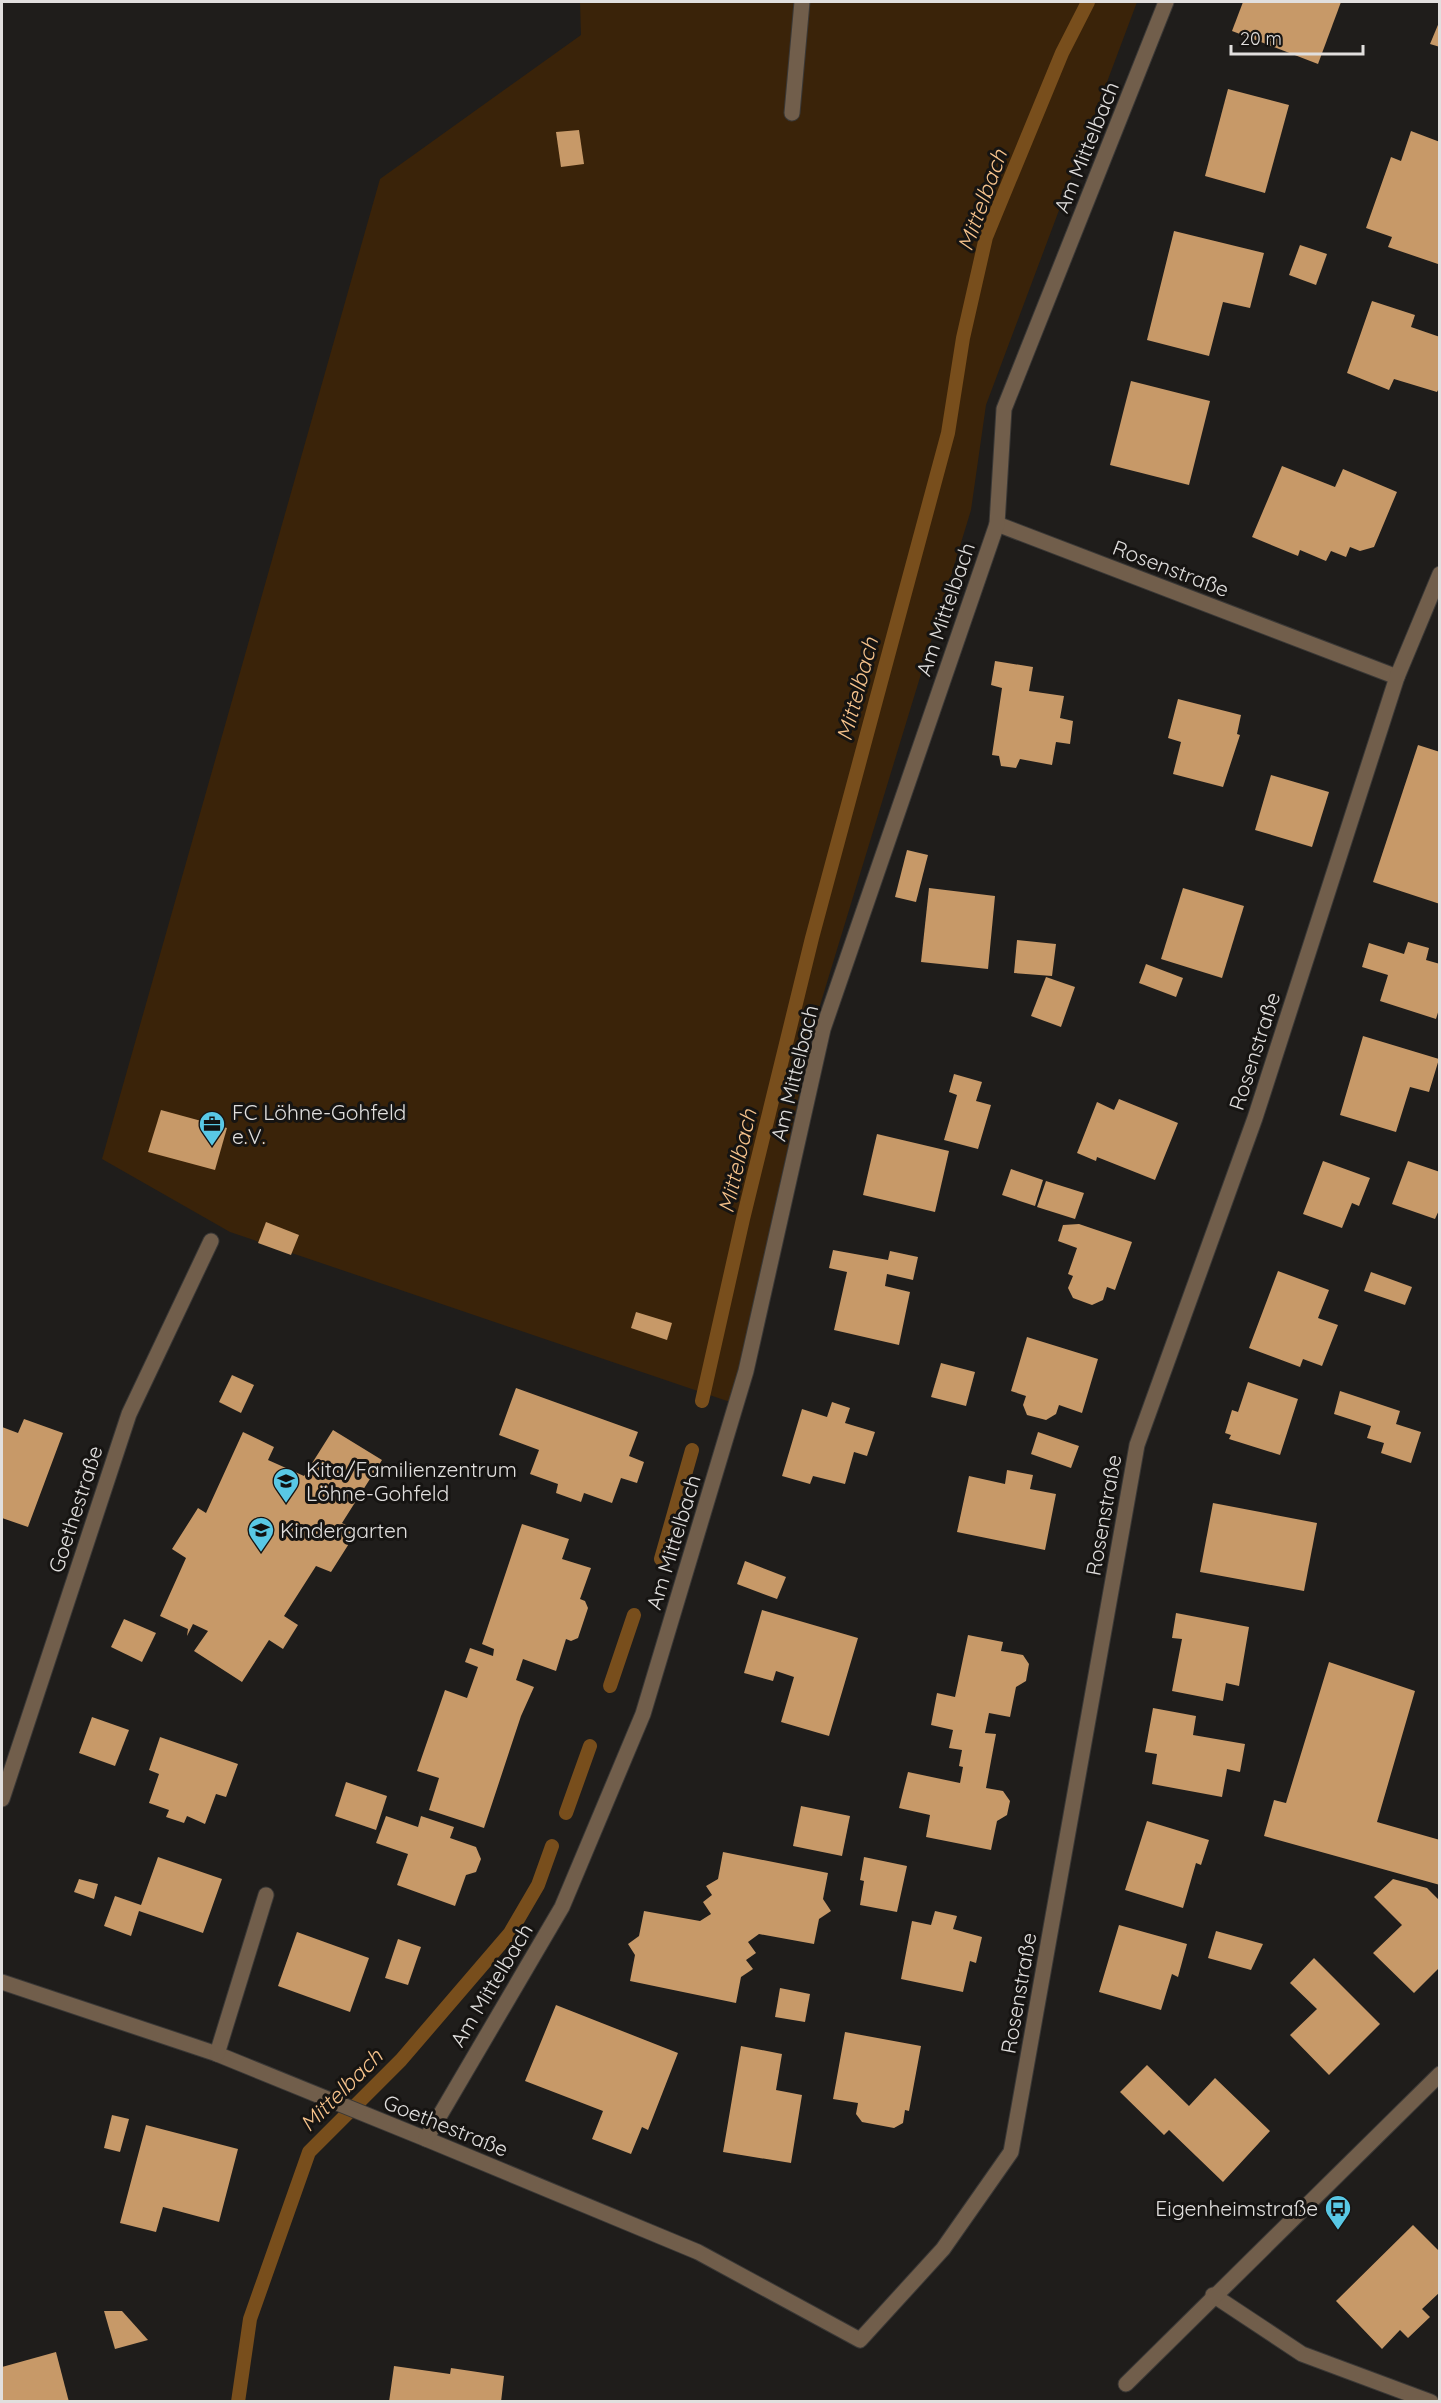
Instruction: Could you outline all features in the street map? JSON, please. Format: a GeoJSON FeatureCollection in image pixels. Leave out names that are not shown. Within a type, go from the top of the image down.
{"type":"FeatureCollection","features":[{"type":"Feature","properties":{"kind":"street"},"geometry":{"type":"LineString","coordinates":[[792,113],[802,2]]}},
{"type":"Feature","properties":{"kind":"street","name":"Am Mittelbach"},"geometry":{"type":"LineString","coordinates":[[426,2139],[562,1907],[643,1714],[746,1371],[823,1029],[997,524],[1004,409],[1166,2]]}},
{"type":"Feature","properties":{"kind":"street","name":"Rosenstraße"},"geometry":{"type":"LineString","coordinates":[[997,524],[1397,677]]}},
{"type":"Feature","properties":{"kind":"street","name":"Rosenstraße"},"geometry":{"type":"LineString","coordinates":[[860,2340],[943,2249],[1011,2152],[1137,1445],[1255,1118],[1397,677],[1440,574]]}},
{"type":"Feature","properties":{"kind":"street","name":"Goethestraße"},"geometry":{"type":"LineString","coordinates":[[2,1799],[129,1414],[211,1241]]}},
{"type":"Feature","properties":{"kind":"street"},"geometry":{"type":"LineString","coordinates":[[217,2054],[266,1895]]}},
{"type":"Feature","properties":{"kind":"street","name":"Goethestraße"},"geometry":{"type":"LineString","coordinates":[[2,1982],[217,2054],[698,2252],[860,2340]]}},
{"type":"Feature","properties":{"kind":"street"},"geometry":{"type":"LineString","coordinates":[[1126,2384],[1213,2295],[1440,2074]]}},
{"type":"Feature","properties":{"kind":"street"},"geometry":{"type":"LineString","coordinates":[[1213,2295],[1302,2354],[1431,2402]]}},
{"type":"Feature","properties":{"kind":"shaded area"},"geometry":{"type":"Polygon","coordinates":[[[580,2],[1137,2],[986,405],[971,510],[814,1025],[733,1403],[230,1232],[102,1159],[380,179],[581,35],[580,2]]]}},
{"type":"Feature","properties":{"kind":"building"},"geometry":{"type":"Polygon","coordinates":[[[1243,2],[1341,2],[1318,64],[1232,31],[1243,2]]]}},
{"type":"Feature","properties":{"kind":"building"},"geometry":{"type":"Polygon","coordinates":[[[1440,20],[1440,47],[1430,44],[1440,20]]]}},
{"type":"Feature","properties":{"kind":"building"},"geometry":{"type":"Polygon","coordinates":[[[1228,89],[1289,105],[1265,193],[1205,176],[1228,89]]]}},
{"type":"Feature","properties":{"kind":"building"},"geometry":{"type":"Polygon","coordinates":[[[579,130],[584,164],[561,167],[556,132],[579,130]]]}},
{"type":"Feature","properties":{"kind":"building"},"geometry":{"type":"Polygon","coordinates":[[[1411,131],[1440,142],[1438,264],[1388,247],[1392,237],[1366,228],[1391,157],[1401,161],[1411,131]]]}},
{"type":"Feature","properties":{"kind":"building"},"geometry":{"type":"Polygon","coordinates":[[[1174,231],[1264,253],[1250,308],[1223,302],[1209,356],[1147,340],[1174,231]]]}},
{"type":"Feature","properties":{"kind":"building"},"geometry":{"type":"Polygon","coordinates":[[[1300,245],[1327,254],[1316,285],[1289,275],[1300,245]]]}},
{"type":"Feature","properties":{"kind":"building"},"geometry":{"type":"Polygon","coordinates":[[[1372,301],[1415,315],[1411,327],[1440,337],[1440,386],[1437,392],[1394,379],[1389,390],[1347,373],[1372,301]]]}},
{"type":"Feature","properties":{"kind":"building"},"geometry":{"type":"Polygon","coordinates":[[[1131,381],[1210,401],[1189,485],[1110,465],[1131,381]]]}},
{"type":"Feature","properties":{"kind":"building"},"geometry":{"type":"Polygon","coordinates":[[[1282,466],[1335,487],[1343,469],[1397,492],[1374,547],[1360,551],[1350,547],[1346,557],[1331,551],[1326,561],[1300,550],[1298,556],[1252,537],[1282,466]]]}},
{"type":"Feature","properties":{"kind":"building"},"geometry":{"type":"Polygon","coordinates":[[[995,661],[1033,667],[1029,691],[1064,696],[1060,718],[1073,721],[1070,744],[1056,742],[1052,765],[1020,759],[1016,768],[1001,766],[999,756],[992,755],[1002,688],[991,685],[995,661]]]}},
{"type":"Feature","properties":{"kind":"building"},"geometry":{"type":"Polygon","coordinates":[[[1178,699],[1241,715],[1237,734],[1240,735],[1223,787],[1173,774],[1181,742],[1168,738],[1178,699]]]}},
{"type":"Feature","properties":{"kind":"building"},"geometry":{"type":"Polygon","coordinates":[[[1418,745],[1440,752],[1440,904],[1373,882],[1418,745]]]}},
{"type":"Feature","properties":{"kind":"building"},"geometry":{"type":"Polygon","coordinates":[[[1271,775],[1329,792],[1312,847],[1255,830],[1271,775]]]}},
{"type":"Feature","properties":{"kind":"building"},"geometry":{"type":"Polygon","coordinates":[[[907,850],[928,855],[916,902],[895,897],[907,850]]]}},
{"type":"Feature","properties":{"kind":"building"},"geometry":{"type":"Polygon","coordinates":[[[929,888],[995,896],[988,969],[921,962],[929,888]]]}},
{"type":"Feature","properties":{"kind":"building"},"geometry":{"type":"Polygon","coordinates":[[[1183,888],[1244,906],[1222,978],[1161,959],[1183,888]]]}},
{"type":"Feature","properties":{"kind":"building"},"geometry":{"type":"Polygon","coordinates":[[[1017,940],[1056,944],[1052,976],[1014,973],[1017,940]]]}},
{"type":"Feature","properties":{"kind":"building"},"geometry":{"type":"Polygon","coordinates":[[[1408,942],[1429,948],[1426,960],[1440,964],[1440,1006],[1436,1019],[1380,1001],[1388,975],[1362,967],[1369,943],[1404,954],[1408,942]]]}},
{"type":"Feature","properties":{"kind":"building"},"geometry":{"type":"Polygon","coordinates":[[[1146,964],[1183,978],[1176,997],[1139,983],[1146,964]]]}},
{"type":"Feature","properties":{"kind":"building"},"geometry":{"type":"Polygon","coordinates":[[[1046,977],[1075,987],[1061,1027],[1031,1016],[1046,977]]]}},
{"type":"Feature","properties":{"kind":"building"},"geometry":{"type":"Polygon","coordinates":[[[1363,1036],[1439,1059],[1429,1092],[1410,1087],[1396,1132],[1340,1115],[1363,1036]]]}},
{"type":"Feature","properties":{"kind":"building"},"geometry":{"type":"Polygon","coordinates":[[[954,1074],[982,1082],[976,1101],[991,1105],[978,1149],[944,1140],[957,1095],[949,1092],[954,1074]]]}},
{"type":"Feature","properties":{"kind":"building"},"geometry":{"type":"Polygon","coordinates":[[[1119,1099],[1178,1123],[1155,1180],[1097,1157],[1096,1161],[1077,1153],[1097,1102],[1114,1110],[1119,1099]]]}},
{"type":"Feature","properties":{"kind":"building"},"geometry":{"type":"Polygon","coordinates":[[[161,1110],[227,1128],[215,1170],[148,1152],[161,1110]]]}},
{"type":"Feature","properties":{"kind":"building"},"geometry":{"type":"Polygon","coordinates":[[[877,1134],[949,1151],[935,1212],[863,1195],[877,1134]]]}},
{"type":"Feature","properties":{"kind":"building"},"geometry":{"type":"Polygon","coordinates":[[[1323,1161],[1370,1178],[1359,1206],[1352,1203],[1342,1228],[1303,1214],[1323,1161]]]}},
{"type":"Feature","properties":{"kind":"building"},"geometry":{"type":"Polygon","coordinates":[[[1408,1161],[1440,1172],[1440,1208],[1435,1219],[1392,1204],[1408,1161]]]}},
{"type":"Feature","properties":{"kind":"building"},"geometry":{"type":"Polygon","coordinates":[[[1011,1169],[1043,1180],[1035,1206],[1002,1195],[1011,1169]]]}},
{"type":"Feature","properties":{"kind":"building"},"geometry":{"type":"Polygon","coordinates":[[[1046,1181],[1084,1193],[1075,1219],[1037,1207],[1046,1181]]]}},
{"type":"Feature","properties":{"kind":"building"},"geometry":{"type":"Polygon","coordinates":[[[266,1222],[299,1235],[291,1255],[258,1243],[266,1222]]]}},
{"type":"Feature","properties":{"kind":"building"},"geometry":{"type":"Polygon","coordinates":[[[1079,1224],[1132,1242],[1115,1290],[1107,1287],[1103,1300],[1092,1305],[1073,1298],[1068,1288],[1073,1276],[1068,1274],[1077,1248],[1058,1241],[1063,1225],[1079,1224]]]}},
{"type":"Feature","properties":{"kind":"building"},"geometry":{"type":"Polygon","coordinates":[[[833,1250],[888,1260],[890,1251],[918,1257],[913,1280],[887,1274],[885,1286],[910,1292],[899,1345],[834,1330],[847,1272],[829,1268],[833,1250]]]}},
{"type":"Feature","properties":{"kind":"building"},"geometry":{"type":"Polygon","coordinates":[[[1278,1271],[1329,1290],[1318,1318],[1338,1325],[1322,1366],[1303,1359],[1300,1367],[1249,1348],[1278,1271]]]}},
{"type":"Feature","properties":{"kind":"building"},"geometry":{"type":"Polygon","coordinates":[[[1371,1272],[1412,1287],[1405,1305],[1364,1291],[1371,1272]]]}},
{"type":"Feature","properties":{"kind":"building"},"geometry":{"type":"Polygon","coordinates":[[[636,1312],[672,1323],[667,1340],[631,1328],[636,1312]]]}},
{"type":"Feature","properties":{"kind":"building"},"geometry":{"type":"Polygon","coordinates":[[[1027,1337],[1098,1359],[1082,1413],[1059,1405],[1056,1414],[1046,1420],[1027,1415],[1023,1405],[1026,1396],[1011,1391],[1027,1337]]]}},
{"type":"Feature","properties":{"kind":"building"},"geometry":{"type":"Polygon","coordinates":[[[941,1363],[975,1372],[966,1406],[931,1397],[941,1363]]]}},
{"type":"Feature","properties":{"kind":"building"},"geometry":{"type":"Polygon","coordinates":[[[232,1375],[254,1385],[241,1413],[219,1402],[232,1375]]]}},
{"type":"Feature","properties":{"kind":"building"},"geometry":{"type":"Polygon","coordinates":[[[1248,1382],[1298,1399],[1280,1455],[1229,1439],[1231,1435],[1225,1433],[1232,1410],[1238,1412],[1248,1382]]]}},
{"type":"Feature","properties":{"kind":"building"},"geometry":{"type":"Polygon","coordinates":[[[516,1388],[638,1432],[629,1456],[644,1462],[637,1483],[621,1478],[612,1503],[584,1493],[581,1502],[556,1493],[558,1484],[530,1474],[539,1450],[499,1435],[516,1388]]]}},
{"type":"Feature","properties":{"kind":"building"},"geometry":{"type":"Polygon","coordinates":[[[1340,1391],[1400,1411],[1396,1424],[1421,1432],[1411,1463],[1381,1453],[1384,1443],[1367,1438],[1371,1426],[1334,1414],[1340,1391]]]}},
{"type":"Feature","properties":{"kind":"building"},"geometry":{"type":"Polygon","coordinates":[[[832,1402],[850,1408],[845,1423],[875,1432],[867,1456],[854,1452],[845,1484],[813,1476],[810,1484],[782,1476],[802,1409],[827,1417],[832,1402]]]}},
{"type":"Feature","properties":{"kind":"building"},"geometry":{"type":"Polygon","coordinates":[[[24,1419],[63,1433],[28,1527],[2,1518],[2,1427],[18,1433],[24,1419]]]}},
{"type":"Feature","properties":{"kind":"building","name":"Kindergarten"},"geometry":{"type":"Polygon","coordinates":[[[333,1430],[382,1460],[342,1523],[357,1531],[331,1572],[316,1566],[284,1616],[298,1625],[283,1649],[269,1640],[242,1682],[194,1651],[208,1631],[193,1624],[187,1636],[188,1629],[160,1616],[186,1558],[172,1549],[198,1508],[206,1513],[243,1432],[274,1447],[268,1460],[304,1476],[333,1430]]]}},
{"type":"Feature","properties":{"kind":"building"},"geometry":{"type":"Polygon","coordinates":[[[1038,1432],[1079,1446],[1071,1468],[1031,1454],[1038,1432]]]}},
{"type":"Feature","properties":{"kind":"building"},"geometry":{"type":"Polygon","coordinates":[[[1007,1470],[1033,1475],[1030,1489],[1056,1494],[1045,1550],[957,1532],[969,1476],[1005,1484],[1007,1470]]]}},
{"type":"Feature","properties":{"kind":"building"},"geometry":{"type":"Polygon","coordinates":[[[1213,1503],[1317,1523],[1304,1591],[1200,1572],[1213,1503]]]}},
{"type":"Feature","properties":{"kind":"building"},"geometry":{"type":"Polygon","coordinates":[[[522,1524],[569,1539],[562,1559],[591,1568],[580,1599],[585,1601],[588,1608],[578,1638],[571,1641],[566,1639],[556,1671],[523,1659],[516,1680],[534,1687],[521,1716],[484,1828],[429,1810],[439,1778],[417,1771],[445,1690],[467,1698],[478,1667],[465,1662],[470,1648],[493,1656],[494,1649],[482,1644],[522,1524]]]}},
{"type":"Feature","properties":{"kind":"building"},"geometry":{"type":"Polygon","coordinates":[[[745,1561],[786,1577],[777,1599],[737,1584],[745,1561]]]}},
{"type":"Feature","properties":{"kind":"building"},"geometry":{"type":"Polygon","coordinates":[[[762,1610],[858,1638],[829,1736],[781,1722],[794,1677],[776,1671],[773,1681],[744,1673],[762,1610]]]}},
{"type":"Feature","properties":{"kind":"building"},"geometry":{"type":"Polygon","coordinates":[[[1176,1613],[1249,1627],[1239,1686],[1226,1683],[1223,1701],[1172,1691],[1182,1639],[1172,1638],[1176,1613]]]}},
{"type":"Feature","properties":{"kind":"building"},"geometry":{"type":"Polygon","coordinates":[[[124,1619],[156,1633],[142,1662],[111,1647],[124,1619]]]}},
{"type":"Feature","properties":{"kind":"building"},"geometry":{"type":"Polygon","coordinates":[[[968,1635],[1003,1642],[1001,1651],[1023,1655],[1029,1664],[1026,1681],[1016,1687],[1010,1717],[989,1713],[985,1733],[996,1734],[986,1788],[1003,1791],[1010,1801],[1007,1815],[997,1821],[991,1850],[926,1837],[930,1815],[899,1808],[908,1772],[960,1783],[963,1767],[959,1766],[962,1750],[949,1748],[953,1730],[931,1725],[937,1693],[955,1697],[968,1635]]]}},
{"type":"Feature","properties":{"kind":"building"},"geometry":{"type":"Polygon","coordinates":[[[1329,1662],[1415,1691],[1377,1822],[1440,1840],[1440,1885],[1264,1836],[1274,1800],[1286,1803],[1329,1662]]]}},
{"type":"Feature","properties":{"kind":"building"},"geometry":{"type":"Polygon","coordinates":[[[1153,1708],[1196,1716],[1193,1735],[1245,1744],[1240,1772],[1227,1769],[1222,1797],[1152,1784],[1157,1754],[1145,1752],[1153,1708]]]}},
{"type":"Feature","properties":{"kind":"building"},"geometry":{"type":"Polygon","coordinates":[[[92,1717],[129,1730],[115,1766],[79,1753],[92,1717]]]}},
{"type":"Feature","properties":{"kind":"building"},"geometry":{"type":"Polygon","coordinates":[[[160,1737],[238,1764],[226,1797],[216,1794],[205,1824],[187,1816],[184,1823],[166,1817],[169,1810],[149,1803],[159,1774],[149,1770],[160,1737]]]}},
{"type":"Feature","properties":{"kind":"building"},"geometry":{"type":"Polygon","coordinates":[[[346,1782],[387,1796],[376,1830],[335,1816],[346,1782]]]}},
{"type":"Feature","properties":{"kind":"building"},"geometry":{"type":"Polygon","coordinates":[[[801,1806],[850,1816],[842,1856],[793,1846],[801,1806]]]}},
{"type":"Feature","properties":{"kind":"building"},"geometry":{"type":"Polygon","coordinates":[[[386,1816],[418,1827],[421,1816],[454,1827],[450,1838],[476,1847],[481,1859],[476,1872],[466,1875],[455,1906],[397,1885],[408,1854],[376,1843],[386,1816]]]}},
{"type":"Feature","properties":{"kind":"building"},"geometry":{"type":"Polygon","coordinates":[[[1147,1821],[1209,1840],[1201,1865],[1196,1863],[1183,1908],[1125,1890],[1147,1821]]]}},
{"type":"Feature","properties":{"kind":"building"},"geometry":{"type":"Polygon","coordinates":[[[723,1852],[828,1873],[823,1899],[831,1911],[819,1919],[814,1944],[759,1934],[748,1942],[756,1953],[746,1960],[753,1969],[741,1977],[736,2003],[630,1981],[635,1955],[628,1944],[639,1936],[644,1911],[700,1921],[711,1914],[703,1902],[712,1895],[706,1886],[718,1879],[723,1852]]]}},
{"type":"Feature","properties":{"kind":"building"},"geometry":{"type":"Polygon","coordinates":[[[158,1857],[222,1879],[203,1933],[139,1911],[131,1936],[104,1926],[115,1896],[141,1905],[158,1857]]]}},
{"type":"Feature","properties":{"kind":"building"},"geometry":{"type":"Polygon","coordinates":[[[864,1857],[907,1866],[897,1912],[860,1905],[864,1881],[860,1880],[864,1857]]]}},
{"type":"Feature","properties":{"kind":"building"},"geometry":{"type":"Polygon","coordinates":[[[79,1879],[98,1884],[94,1899],[74,1892],[79,1879]]]}},
{"type":"Feature","properties":{"kind":"building"},"geometry":{"type":"Polygon","coordinates":[[[1393,1879],[1427,1888],[1440,1901],[1440,1967],[1414,1993],[1373,1953],[1402,1925],[1374,1897],[1393,1879]]]}},
{"type":"Feature","properties":{"kind":"building"},"geometry":{"type":"Polygon","coordinates":[[[935,1911],[957,1916],[953,1929],[982,1937],[976,1963],[970,1961],[963,1992],[901,1979],[912,1921],[931,1925],[935,1911]]]}},
{"type":"Feature","properties":{"kind":"building"},"geometry":{"type":"Polygon","coordinates":[[[1119,1925],[1187,1944],[1178,1977],[1172,1974],[1161,2010],[1099,1992],[1119,1925]]]}},
{"type":"Feature","properties":{"kind":"building"},"geometry":{"type":"Polygon","coordinates":[[[1216,1931],[1263,1944],[1251,1970],[1208,1958],[1216,1931]]]}},
{"type":"Feature","properties":{"kind":"building"},"geometry":{"type":"Polygon","coordinates":[[[297,1932],[369,1958],[350,2012],[278,1986],[297,1932]]]}},
{"type":"Feature","properties":{"kind":"building"},"geometry":{"type":"Polygon","coordinates":[[[398,1939],[421,1947],[408,1985],[385,1978],[398,1939]]]}},
{"type":"Feature","properties":{"kind":"building"},"geometry":{"type":"Polygon","coordinates":[[[1314,1958],[1380,2024],[1329,2075],[1290,2035],[1317,2009],[1290,1983],[1314,1958]]]}},
{"type":"Feature","properties":{"kind":"building"},"geometry":{"type":"Polygon","coordinates":[[[780,1988],[810,1994],[805,2022],[775,2017],[780,1988]]]}},
{"type":"Feature","properties":{"kind":"building"},"geometry":{"type":"Polygon","coordinates":[[[556,2005],[678,2053],[648,2130],[642,2127],[631,2154],[592,2139],[603,2111],[525,2081],[556,2005]]]}},
{"type":"Feature","properties":{"kind":"building"},"geometry":{"type":"Polygon","coordinates":[[[845,2032],[921,2046],[909,2111],[905,2110],[903,2123],[894,2128],[862,2122],[856,2114],[858,2103],[833,2099],[845,2032]]]}},
{"type":"Feature","properties":{"kind":"building"},"geometry":{"type":"Polygon","coordinates":[[[741,2046],[782,2054],[776,2090],[802,2095],[791,2163],[723,2152],[741,2046]]]}},
{"type":"Feature","properties":{"kind":"building"},"geometry":{"type":"Polygon","coordinates":[[[1147,2065],[1189,2106],[1215,2078],[1270,2131],[1223,2182],[1169,2130],[1164,2135],[1120,2092],[1147,2065]]]}},
{"type":"Feature","properties":{"kind":"building"},"geometry":{"type":"Polygon","coordinates":[[[112,2115],[129,2119],[120,2152],[104,2148],[112,2115]]]}},
{"type":"Feature","properties":{"kind":"building"},"geometry":{"type":"Polygon","coordinates":[[[146,2125],[238,2149],[219,2222],[163,2207],[156,2232],[120,2223],[146,2125]]]}},
{"type":"Feature","properties":{"kind":"building"},"geometry":{"type":"Polygon","coordinates":[[[1413,2225],[1440,2252],[1440,2292],[1422,2309],[1430,2317],[1408,2338],[1400,2330],[1382,2349],[1336,2301],[1413,2225]]]}},
{"type":"Feature","properties":{"kind":"building"},"geometry":{"type":"Polygon","coordinates":[[[104,2311],[122,2311],[148,2340],[115,2349],[104,2311]]]}},
{"type":"Feature","properties":{"kind":"building"},"geometry":{"type":"Polygon","coordinates":[[[56,2352],[69,2402],[2,2402],[2,2367],[56,2352]]]}},
{"type":"Feature","properties":{"kind":"building"},"geometry":{"type":"Polygon","coordinates":[[[394,2366],[450,2374],[451,2368],[504,2376],[501,2402],[389,2402],[394,2366]]]}},
{"type":"Feature","properties":{"kind":"waterway","name":"Mittelbach"},"geometry":{"type":"LineString","coordinates":[[702,1401],[743,1219],[812,938],[948,433],[963,338],[986,237],[1062,53],[1088,2]]}},
{"type":"Feature","properties":{"kind":"waterway","name":"Mittelbach"},"geometry":{"type":"LineString","coordinates":[[661,1559],[692,1450]]}},
{"type":"Feature","properties":{"kind":"waterway","name":"Mittelbach"},"geometry":{"type":"LineString","coordinates":[[610,1686],[634,1615]]}},
{"type":"Feature","properties":{"kind":"waterway","name":"Mittelbach"},"geometry":{"type":"LineString","coordinates":[[566,1813],[590,1746]]}},
{"type":"Feature","properties":{"kind":"waterway","name":"Mittelbach"},"geometry":{"type":"LineString","coordinates":[[238,2402],[250,2319],[309,2152],[401,2060],[510,1933],[538,1885],[552,1846]]}},
{"type":"Feature","properties":{"kind":"place","name":"FC Löhne-Gohfeld e.V."},"geometry":{"type":"Point","coordinates":[212,1147]}},
{"type":"Feature","properties":{"kind":"place","name":"Kita/Familienzentrum Löhne-Gohfeld"},"geometry":{"type":"Point","coordinates":[286,1504]}},
{"type":"Feature","properties":{"kind":"place","name":"Kindergarten"},"geometry":{"type":"Point","coordinates":[261,1553]}},
{"type":"Feature","properties":{"kind":"place","name":"Eigenheimstraße"},"geometry":{"type":"Point","coordinates":[1338,2231]}}]}
